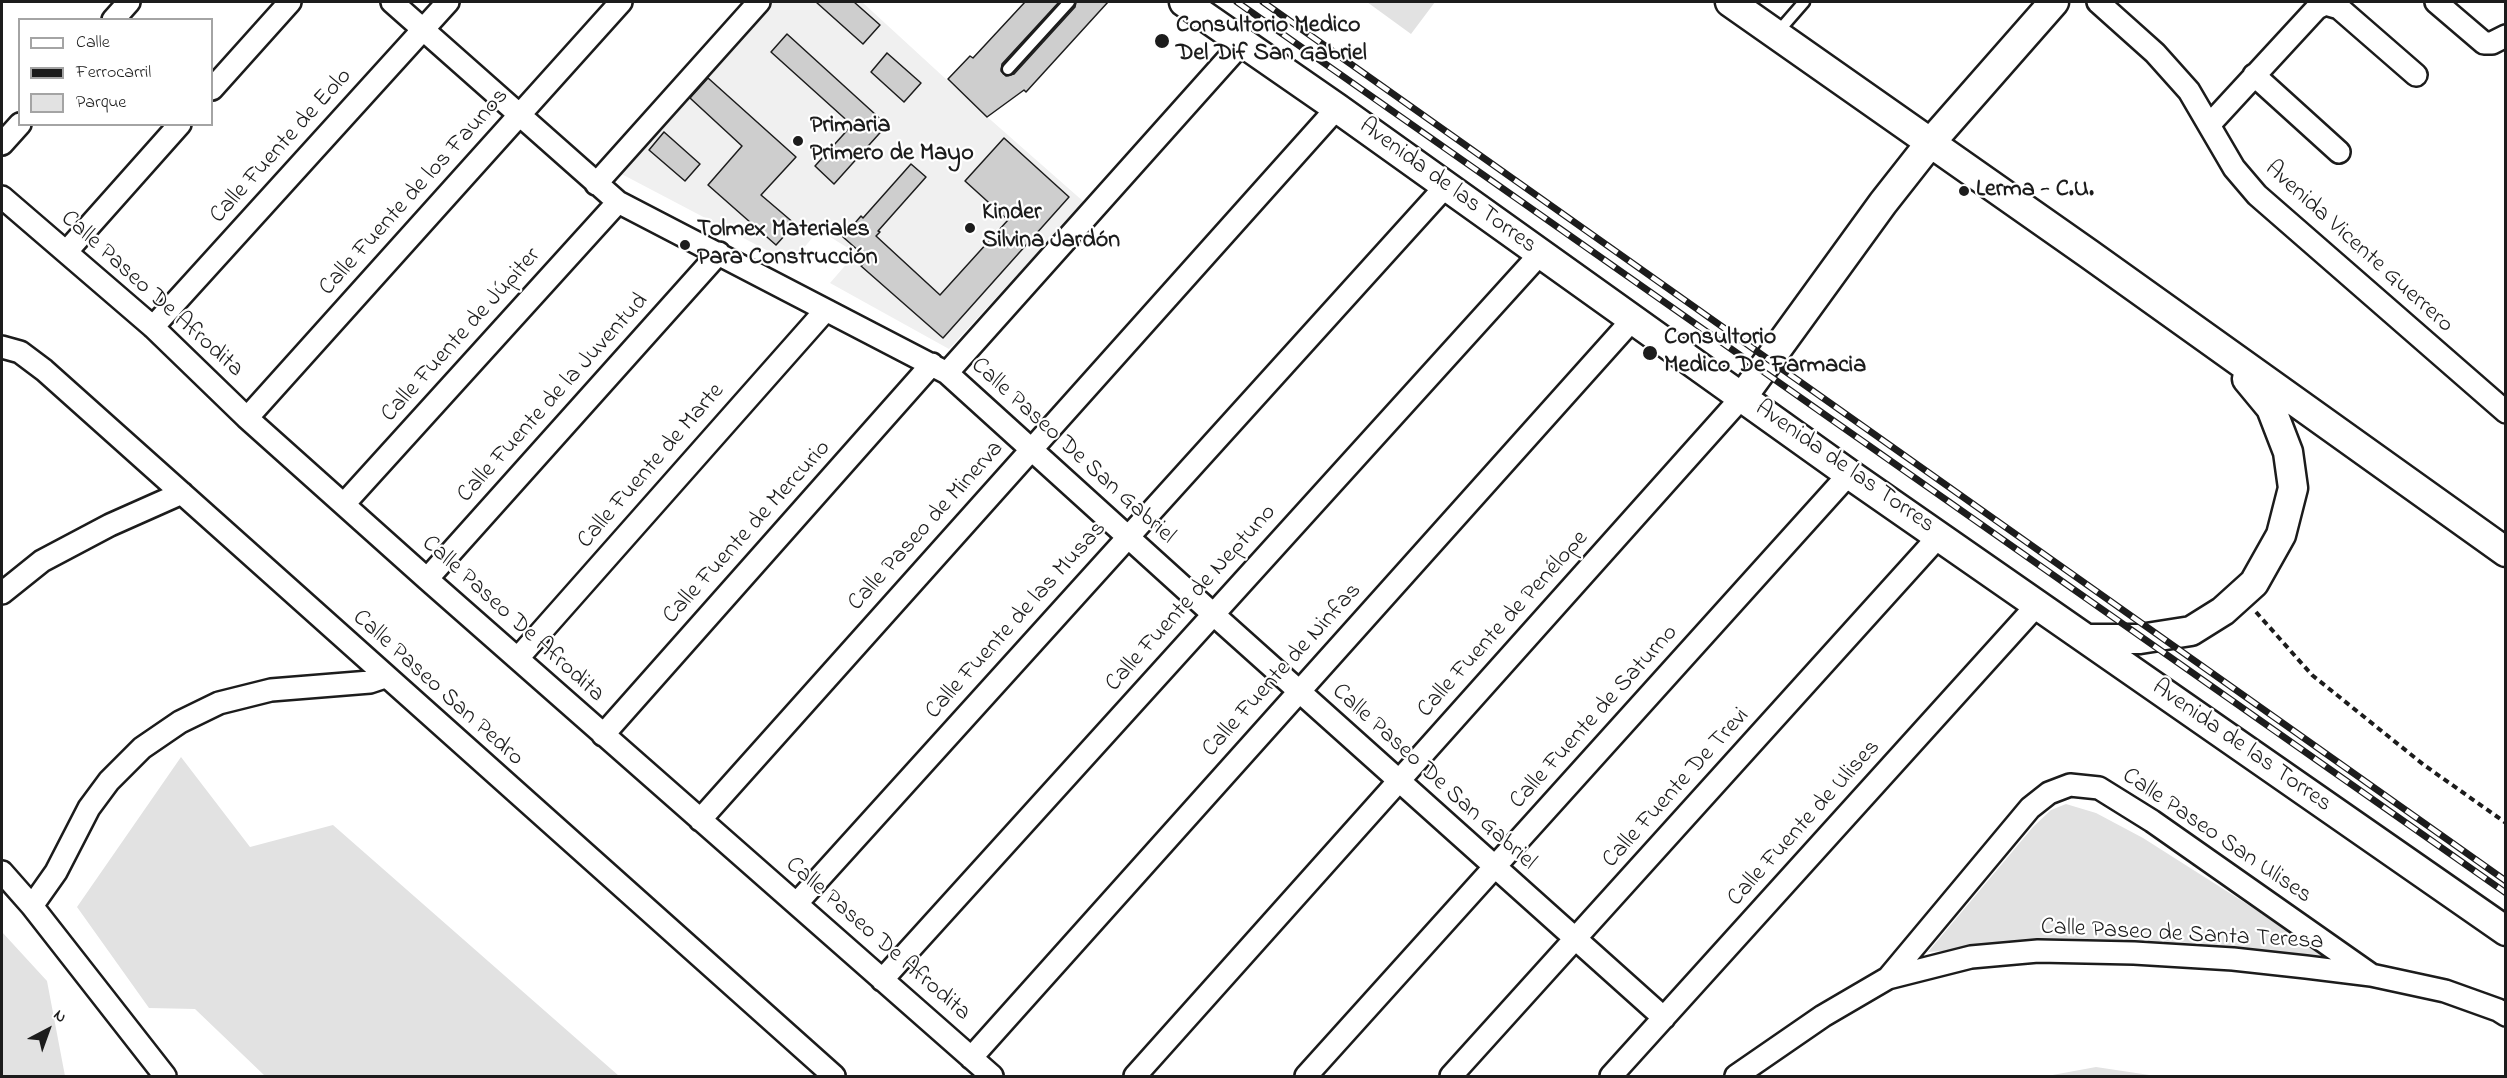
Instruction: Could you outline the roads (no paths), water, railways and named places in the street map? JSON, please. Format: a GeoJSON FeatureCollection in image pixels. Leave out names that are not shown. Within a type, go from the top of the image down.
{"type":"FeatureCollection","features":[{"type":"Feature","properties":{"kind":"main road","name":"Avenida de las Torres"},"geometry":{"type":"LineString","coordinates":[[1184,2],[1743,396],[1849,474],[1940,535],[2505,931]]}},
{"type":"Feature","properties":{"kind":"main road"},"geometry":{"type":"LineString","coordinates":[[1730,2],[1931,142],[2505,552]]}},
{"type":"Feature","properties":{"kind":"main road"},"geometry":{"type":"LineString","coordinates":[[1743,396],[1883,203],[1931,142],[2054,2]]}},
{"type":"Feature","properties":{"kind":"main road"},"geometry":{"type":"LineString","coordinates":[[2087,639],[2140,639],[2191,631],[2242,596],[2254,582],[2281,535],[2293,488],[2288,452],[2271,408],[2221,348]]}},
{"type":"Feature","properties":{"kind":"street"},"geometry":{"type":"LineString","coordinates":[[115,18],[129,2]]}},
{"type":"Feature","properties":{"kind":"street"},"geometry":{"type":"LineString","coordinates":[[213,88],[290,2]]}},
{"type":"Feature","properties":{"kind":"street","name":"Calle Paseo De San Gabriel"},"geometry":{"type":"LineString","coordinates":[[392,2],[618,202],[939,368],[1032,448],[1212,614],[1664,1018]]}},
{"type":"Feature","properties":{"kind":"street","name":"Calle Fuente de Eolo"},"geometry":{"type":"LineString","coordinates":[[153,327],[448,2]]}},
{"type":"Feature","properties":{"kind":"street","name":"Calle Fuente de los Faunos"},"geometry":{"type":"LineString","coordinates":[[247,418],[621,2]]}},
{"type":"Feature","properties":{"kind":"street"},"geometry":{"type":"LineString","coordinates":[[596,184],[759,2]]}},
{"type":"Feature","properties":{"kind":"street","name":"Avenida Vicente Guerrero"},"geometry":{"type":"LineString","coordinates":[[2097,2],[2155,53],[2189,91],[2234,168],[2257,195],[2505,412]]}},
{"type":"Feature","properties":{"kind":"street"},"geometry":{"type":"LineString","coordinates":[[2436,2],[2484,43],[2492,43],[2505,36]]}},
{"type":"Feature","properties":{"kind":"street"},"geometry":{"type":"LineString","coordinates":[[2210,124],[2318,8],[2332,4],[2416,75]]}},
{"type":"Feature","properties":{"kind":"street","name":"Calle Fuente de Mercurio"},"geometry":{"type":"LineString","coordinates":[[603,735],[939,368],[1242,43]]}},
{"type":"Feature","properties":{"kind":"street"},"geometry":{"type":"LineString","coordinates":[[2254,75],[2339,152]]}},
{"type":"Feature","properties":{"kind":"street","name":"Calle Paseo de Minerva"},"geometry":{"type":"LineString","coordinates":[[700,820],[1337,108]]}},
{"type":"Feature","properties":{"kind":"street"},"geometry":{"type":"LineString","coordinates":[[2,144],[18,126]]}},
{"type":"Feature","properties":{"kind":"street"},"geometry":{"type":"LineString","coordinates":[[67,251],[178,126]]}},
{"type":"Feature","properties":{"kind":"street","name":"Calle Fuente de las Musas"},"geometry":{"type":"LineString","coordinates":[[797,903],[1445,187]]}},
{"type":"Feature","properties":{"kind":"street","name":"Calle Paseo De Afrodita"},"geometry":{"type":"LineString","coordinates":[[2,197],[153,327],[247,418],[427,579],[992,1077]]}},
{"type":"Feature","properties":{"kind":"street","name":"Calle Fuente de Júpiter"},"geometry":{"type":"LineString","coordinates":[[344,504],[618,202]]}},
{"type":"Feature","properties":{"kind":"street","name":"Calle Fuente de la Juventud"},"geometry":{"type":"LineString","coordinates":[[427,579],[719,254]]}},
{"type":"Feature","properties":{"kind":"street","name":"Calle Fuente de Neptuno"},"geometry":{"type":"LineString","coordinates":[[882,980],[1540,254]]}},
{"type":"Feature","properties":{"kind":"street","name":"Calle Fuente de Marte"},"geometry":{"type":"LineString","coordinates":[[518,658],[825,311]]}},
{"type":"Feature","properties":{"kind":"street","name":"Calle Fuente de Ninfas"},"geometry":{"type":"LineString","coordinates":[[971,1058],[1633,319]]}},
{"type":"Feature","properties":{"kind":"street","name":"Calle Paseo San Pedro"},"geometry":{"type":"LineString","coordinates":[[2,347],[20,352],[30,359],[834,1077]]}},
{"type":"Feature","properties":{"kind":"street","name":"Calle Fuente de Penélope"},"geometry":{"type":"LineString","coordinates":[[1135,1077],[1743,396]]}},
{"type":"Feature","properties":{"kind":"street","name":"Calle Fuente de Saturno"},"geometry":{"type":"LineString","coordinates":[[1306,1077],[1849,474]]}},
{"type":"Feature","properties":{"kind":"street"},"geometry":{"type":"LineString","coordinates":[[2,593],[42,561],[110,525],[182,493]]}},
{"type":"Feature","properties":{"kind":"street","name":"Calle Fuente De Trevi"},"geometry":{"type":"LineString","coordinates":[[1451,1077],[1940,535]]}},
{"type":"Feature","properties":{"kind":"street","name":"Calle Fuente de Ulises"},"geometry":{"type":"LineString","coordinates":[[1611,1077],[2037,605]]}},
{"type":"Feature","properties":{"kind":"street"},"geometry":{"type":"LineString","coordinates":[[32,906],[56,872],[89,808],[109,782],[142,748],[180,722],[219,703],[272,690],[370,682],[385,677]]}},
{"type":"Feature","properties":{"kind":"street","name":"Calle Paseo San Ulises"},"geometry":{"type":"LineString","coordinates":[[1888,978],[2030,808],[2049,793],[2070,784],[2099,788],[2152,821],[2372,975]]}},
{"type":"Feature","properties":{"kind":"street"},"geometry":{"type":"LineString","coordinates":[[2,872],[32,906],[165,1077]]}},
{"type":"Feature","properties":{"kind":"street","name":"Calle Paseo de Santa Teresa"},"geometry":{"type":"LineString","coordinates":[[1736,1077],[1823,1016],[1888,978],[1971,957],[2038,951],[2234,959],[2372,975],[2445,991],[2498,1010],[2505,1016]]}},
{"type":"Feature","properties":{"kind":"lane"},"geometry":{"type":"LineString","coordinates":[[1008,69],[1069,2]]}},
{"type":"Feature","properties":{"kind":"lane"},"geometry":{"type":"LineString","coordinates":[[1776,34],[1804,2]]}},
{"type":"Feature","properties":{"kind":"railway"},"geometry":{"type":"LineString","coordinates":[[1237,2],[2506,893]]}},
{"type":"Feature","properties":{"kind":"railway"},"geometry":{"type":"LineString","coordinates":[[1263,2],[2506,881]]}},
{"type":"Feature","properties":{"kind":"place","name":"Consultorio Medico Del Dif San Gabriel"},"geometry":{"type":"Point","coordinates":[1162,41]}},
{"type":"Feature","properties":{"kind":"place","name":"Primaria Primero de Mayo"},"geometry":{"type":"Point","coordinates":[798,141]}},
{"type":"Feature","properties":{"kind":"place","name":"Lerma - C.U."},"geometry":{"type":"Point","coordinates":[1964,191]}},
{"type":"Feature","properties":{"kind":"place","name":"Kinder Silvina Jardón"},"geometry":{"type":"Point","coordinates":[970,228]}},
{"type":"Feature","properties":{"kind":"place","name":"Tolmex Materiales Para Construcción"},"geometry":{"type":"Point","coordinates":[685,245]}},
{"type":"Feature","properties":{"kind":"place","name":"Consultorio Medico De Farmacia"},"geometry":{"type":"Point","coordinates":[1650,353]}}]}
